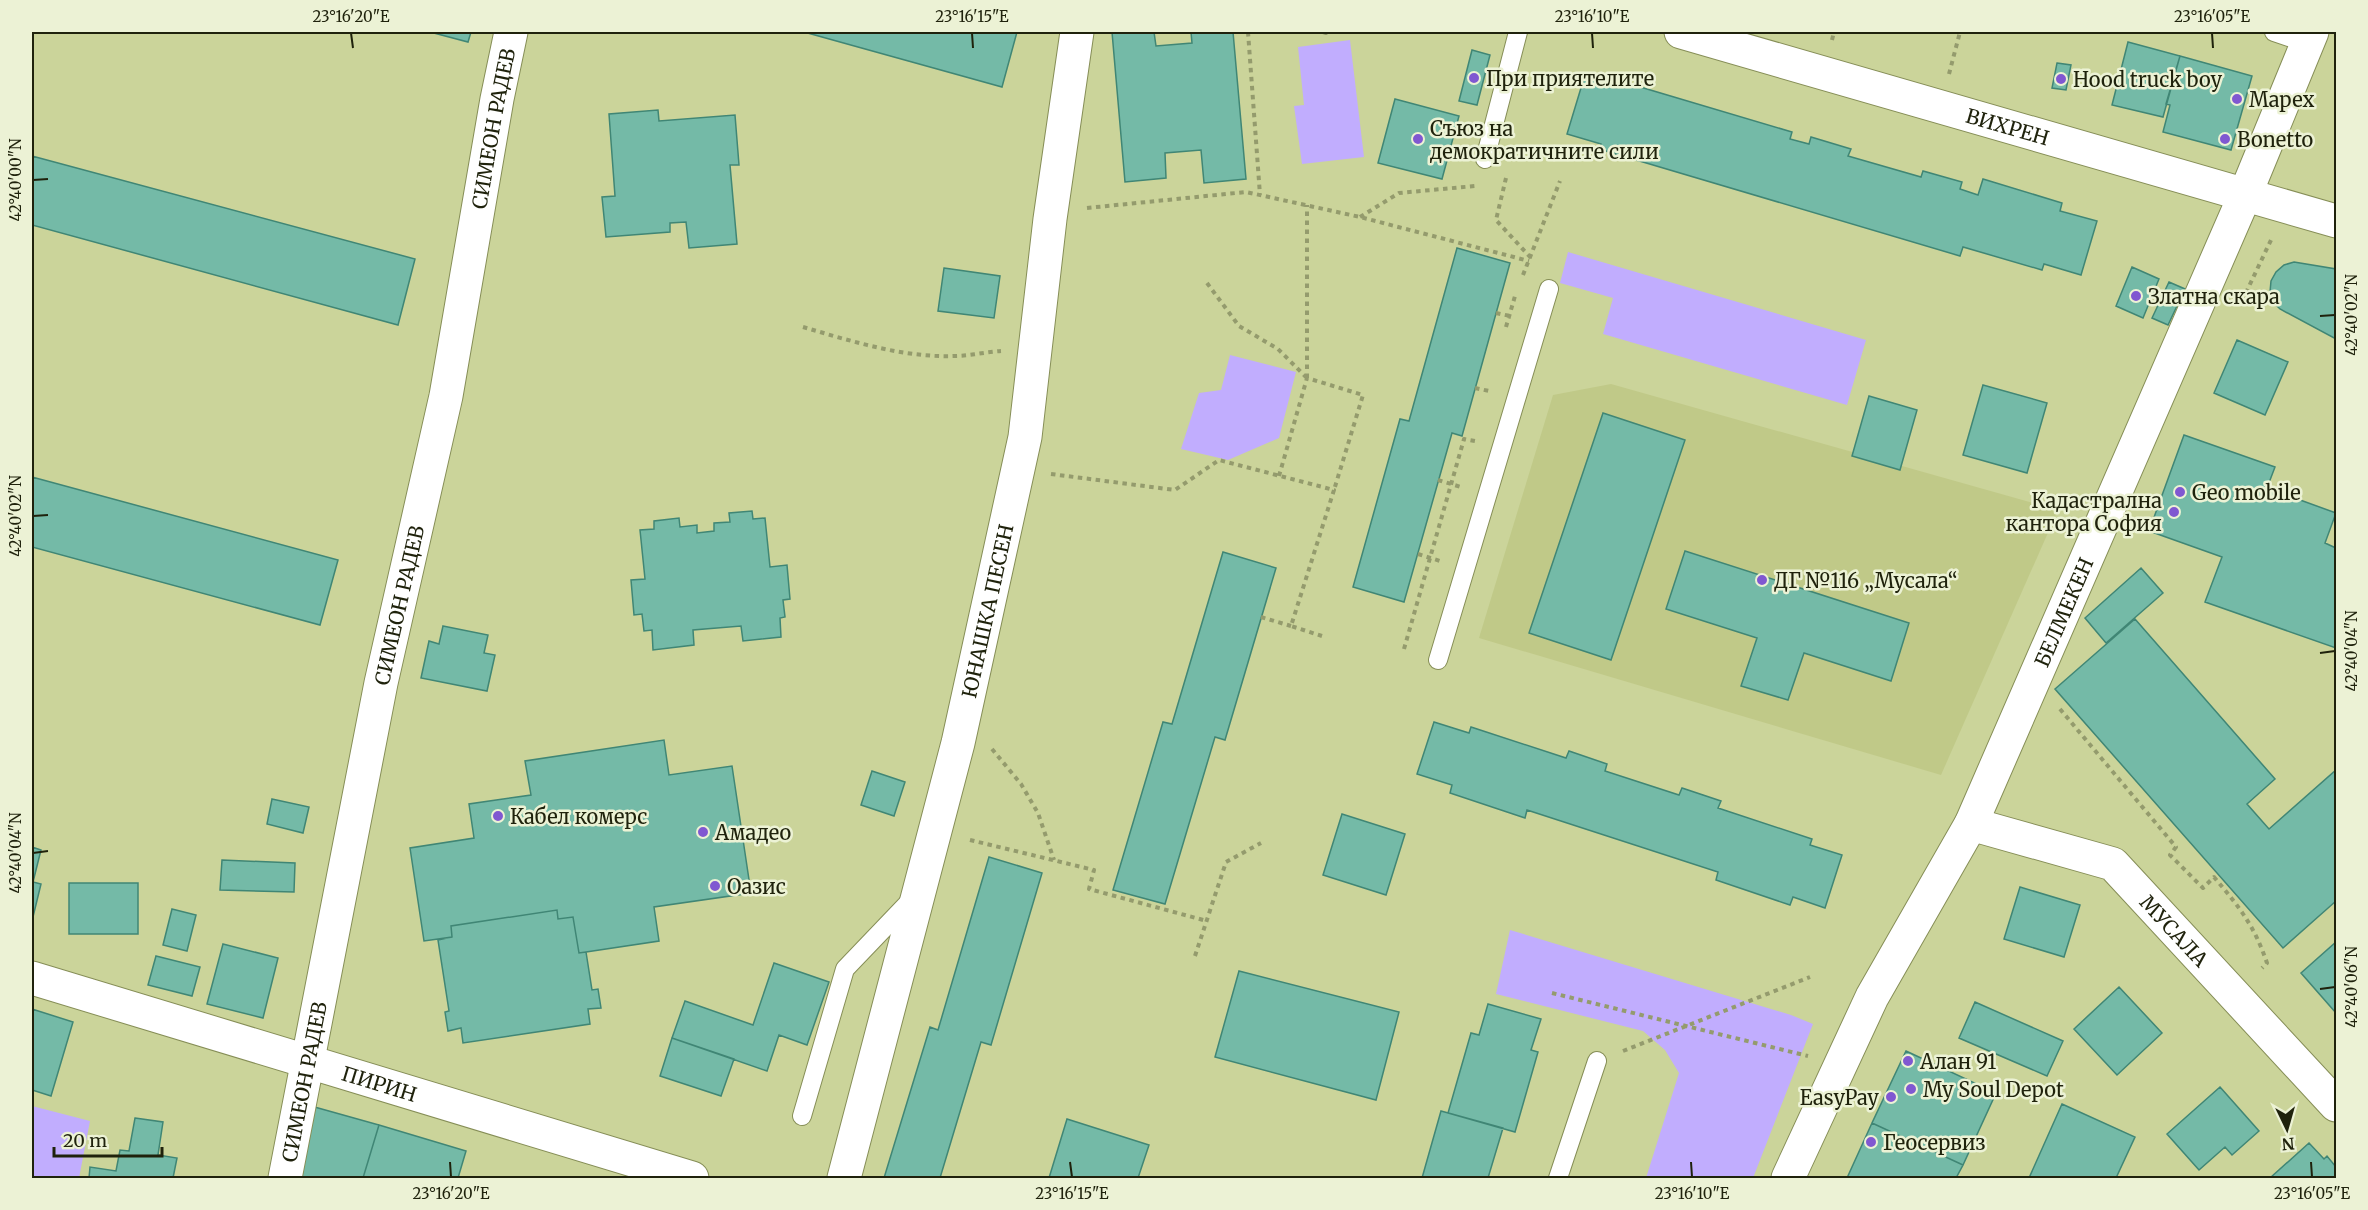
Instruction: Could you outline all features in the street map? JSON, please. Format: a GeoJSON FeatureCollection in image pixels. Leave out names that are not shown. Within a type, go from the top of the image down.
{"type":"FeatureCollection","features":[{"type":"Feature","properties":{"kind":"street","name":"СИМЕОН РАДЕВ"},"geometry":{"type":"LineString","coordinates":[[285,1179],[381,683],[446,396],[497,99],[511,32]]}},
{"type":"Feature","properties":{"kind":"street","name":"ЮНАШКА ПЕСЕН"},"geometry":{"type":"LineString","coordinates":[[844,1179],[958,743],[1018,470],[1077,32]]}},
{"type":"Feature","properties":{"kind":"street","name":"ВИХРЕН"},"geometry":{"type":"LineString","coordinates":[[1681,32],[2337,221]]}},
{"type":"Feature","properties":{"kind":"street","name":"БЕЛМЕКЕН"},"geometry":{"type":"LineString","coordinates":[[1788,1179],[1872,997],[1971,824],[2245,195],[2309,37]]}},
{"type":"Feature","properties":{"kind":"street","name":"МУСАЛА"},"geometry":{"type":"LineString","coordinates":[[1971,824],[2113,864],[2337,1105]]}},
{"type":"Feature","properties":{"kind":"street","name":"ПИРИН"},"geometry":{"type":"LineString","coordinates":[[32,978],[692,1179]]}},
{"type":"Feature","properties":{"kind":"lane"},"geometry":{"type":"LineString","coordinates":[[1485,159],[1518,32]]}},
{"type":"Feature","properties":{"kind":"lane"},"geometry":{"type":"LineString","coordinates":[[2274,32],[2309,37]]}},
{"type":"Feature","properties":{"kind":"lane"},"geometry":{"type":"LineString","coordinates":[[1438,660],[1549,289]]}},
{"type":"Feature","properties":{"kind":"lane"},"geometry":{"type":"LineString","coordinates":[[802,1116],[845,969],[920,891]]}},
{"type":"Feature","properties":{"kind":"lane"},"geometry":{"type":"LineString","coordinates":[[1558,1179],[1597,1061]]}},
{"type":"Feature","properties":{"kind":"path"},"geometry":{"type":"LineString","coordinates":[[1248,32],[1260,195]]}},
{"type":"Feature","properties":{"kind":"path"},"geometry":{"type":"LineString","coordinates":[[1940,106],[1960,32]]}},
{"type":"Feature","properties":{"kind":"path"},"geometry":{"type":"LineString","coordinates":[[1540,236],[1560,180]]}},
{"type":"Feature","properties":{"kind":"path"},"geometry":{"type":"LineString","coordinates":[[1051,212],[1246,192],[1360,217],[1530,260],[1496,220],[1505,182]]}},
{"type":"Feature","properties":{"kind":"path"},"geometry":{"type":"LineString","coordinates":[[1360,217],[1399,193],[1444,189]]}},
{"type":"Feature","properties":{"kind":"path"},"geometry":{"type":"LineString","coordinates":[[1279,476],[1307,378],[1307,205]]}},
{"type":"Feature","properties":{"kind":"path"},"geometry":{"type":"LineString","coordinates":[[2242,301],[2271,239],[2282,243]]}},
{"type":"Feature","properties":{"kind":"path"},"geometry":{"type":"LineString","coordinates":[[1207,283],[1239,326],[1278,349],[1307,378],[1363,395],[1291,626]]}},
{"type":"Feature","properties":{"kind":"path"},"geometry":{"type":"LineString","coordinates":[[803,327],[843,338],[921,354],[954,356],[1035,350]]}},
{"type":"Feature","properties":{"kind":"path"},"geometry":{"type":"LineString","coordinates":[[1404,649],[1464,440]]}},
{"type":"Feature","properties":{"kind":"path"},"geometry":{"type":"LineString","coordinates":[[1018,470],[1175,490],[1219,460],[1334,490]]}},
{"type":"Feature","properties":{"kind":"path"},"geometry":{"type":"LineString","coordinates":[[1418,554],[1441,561]]}},
{"type":"Feature","properties":{"kind":"path"},"geometry":{"type":"LineString","coordinates":[[1261,617],[1322,636]]}},
{"type":"Feature","properties":{"kind":"path"},"geometry":{"type":"LineString","coordinates":[[2034,679],[2176,847],[2169,855],[2203,888],[2214,877],[2245,915],[2261,944],[2267,963],[2262,968]]}},
{"type":"Feature","properties":{"kind":"path"},"geometry":{"type":"LineString","coordinates":[[998,757],[1021,784],[1038,813],[1054,860]]}},
{"type":"Feature","properties":{"kind":"path"},"geometry":{"type":"LineString","coordinates":[[972,841],[1094,870],[1089,889],[1207,921]]}},
{"type":"Feature","properties":{"kind":"path"},"geometry":{"type":"LineString","coordinates":[[1196,956],[1226,862],[1261,843]]}},
{"type":"Feature","properties":{"kind":"path"},"geometry":{"type":"LineString","coordinates":[[1597,1061],[1810,977]]}},
{"type":"Feature","properties":{"kind":"path"},"geometry":{"type":"LineString","coordinates":[[1552,993],[1840,1064]]}},
{"type":"Feature","properties":{"kind":"shaded area"},"geometry":{"type":"Polygon","coordinates":[[[1350,40],[1364,157],[1302,164],[1294,106],[1304,105],[1298,47],[1350,40]]]}},
{"type":"Feature","properties":{"kind":"shaded area"},"geometry":{"type":"Polygon","coordinates":[[[1568,252],[1866,340],[1847,405],[1603,334],[1613,298],[1560,283],[1568,252]]]}},
{"type":"Feature","properties":{"kind":"shaded area"},"geometry":{"type":"Polygon","coordinates":[[[1230,355],[1296,372],[1279,438],[1228,460],[1181,449],[1199,393],[1221,390],[1230,355]]]}},
{"type":"Feature","properties":{"kind":"shaded area","name":"ДГ №116 „Мусала“"},"geometry":{"type":"Polygon","coordinates":[[[1611,384],[2058,510],[1941,775],[1479,638],[1553,395],[1611,384]]]}},
{"type":"Feature","properties":{"kind":"shaded area"},"geometry":{"type":"Polygon","coordinates":[[[1510,930],[1791,1015],[1813,1024],[1753,1178],[1646,1178],[1679,1073],[1665,1050],[1643,1031],[1496,994],[1510,930]]]}},
{"type":"Feature","properties":{"kind":"shaded area"},"geometry":{"type":"Polygon","coordinates":[[[32,1106],[90,1121],[79,1178],[32,1178],[32,1106]]]}},
{"type":"Feature","properties":{"kind":"building"},"geometry":{"type":"Polygon","coordinates":[[[430,32],[471,32],[468,42],[430,32]]]}},
{"type":"Feature","properties":{"kind":"building"},"geometry":{"type":"Polygon","coordinates":[[[804,32],[1017,32],[1002,87],[804,32]]]}},
{"type":"Feature","properties":{"kind":"building"},"geometry":{"type":"Polygon","coordinates":[[[1112,32],[1154,32],[1156,46],[1192,43],[1191,32],[1233,32],[1246,179],[1204,183],[1201,150],[1165,153],[1166,178],[1125,182],[1112,32]]]}},
{"type":"Feature","properties":{"kind":"building"},"geometry":{"type":"Polygon","coordinates":[[[2128,42],[2180,56],[2163,117],[2112,105],[2128,42]]]}},
{"type":"Feature","properties":{"kind":"building"},"geometry":{"type":"Polygon","coordinates":[[[1472,50],[1490,55],[1477,105],[1459,101],[1472,50]]]}},
{"type":"Feature","properties":{"kind":"building"},"geometry":{"type":"Polygon","coordinates":[[[2180,56],[2252,76],[2231,150],[2163,132],[2170,105],[2166,104],[2180,56]]]}},
{"type":"Feature","properties":{"kind":"building"},"geometry":{"type":"Polygon","coordinates":[[[2057,63],[2071,65],[2066,90],[2052,88],[2057,63]]]}},
{"type":"Feature","properties":{"kind":"building"},"geometry":{"type":"Polygon","coordinates":[[[1584,78],[1617,88],[1620,81],[1792,132],[1790,139],[1809,144],[1811,137],[1851,149],[1848,156],[1921,177],[1923,171],[1962,182],[1960,189],[1978,195],[1983,179],[2062,203],[2060,211],[2097,221],[2081,275],[2044,264],[2042,270],[1963,247],[1960,256],[1599,149],[1601,144],[1567,134],[1584,78]]]}},
{"type":"Feature","properties":{"kind":"building"},"geometry":{"type":"Polygon","coordinates":[[[1395,99],[1459,116],[1442,179],[1378,163],[1395,99]]]}},
{"type":"Feature","properties":{"kind":"building"},"geometry":{"type":"Polygon","coordinates":[[[658,110],[659,121],[735,115],[739,165],[730,165],[737,244],[689,248],[686,222],[670,223],[670,232],[606,237],[602,197],[615,196],[609,114],[658,110]]]}},
{"type":"Feature","properties":{"kind":"building"},"geometry":{"type":"Polygon","coordinates":[[[32,156],[415,259],[398,325],[32,225],[32,156]]]}},
{"type":"Feature","properties":{"kind":"building"},"geometry":{"type":"Polygon","coordinates":[[[1457,248],[1510,263],[1462,436],[1452,433],[1404,602],[1353,587],[1400,419],[1409,421],[1457,248]]]}},
{"type":"Feature","properties":{"kind":"building"},"geometry":{"type":"Polygon","coordinates":[[[2294,262],[2336,269],[2336,339],[2280,309],[2273,302],[2270,292],[2271,281],[2284,265],[2294,262]]]}},
{"type":"Feature","properties":{"kind":"building"},"geometry":{"type":"Polygon","coordinates":[[[2132,267],[2159,279],[2143,318],[2116,306],[2132,267]]]}},
{"type":"Feature","properties":{"kind":"building"},"geometry":{"type":"Polygon","coordinates":[[[944,268],[1000,276],[994,318],[938,311],[944,268]]]}},
{"type":"Feature","properties":{"kind":"building"},"geometry":{"type":"Polygon","coordinates":[[[2169,282],[2185,289],[2168,325],[2152,318],[2169,282]]]}},
{"type":"Feature","properties":{"kind":"building"},"geometry":{"type":"Polygon","coordinates":[[[2237,340],[2288,362],[2265,415],[2214,393],[2237,340]]]}},
{"type":"Feature","properties":{"kind":"building"},"geometry":{"type":"Polygon","coordinates":[[[1983,385],[2047,403],[2027,473],[1963,455],[1983,385]]]}},
{"type":"Feature","properties":{"kind":"building"},"geometry":{"type":"Polygon","coordinates":[[[1869,396],[1917,410],[1900,470],[1852,456],[1869,396]]]}},
{"type":"Feature","properties":{"kind":"building"},"geometry":{"type":"Polygon","coordinates":[[[1603,413],[1685,440],[1611,660],[1529,633],[1603,413]]]}},
{"type":"Feature","properties":{"kind":"building"},"geometry":{"type":"Polygon","coordinates":[[[2184,435],[2275,467],[2267,488],[2336,513],[2325,543],[2336,548],[2336,648],[2205,602],[2222,557],[2149,531],[2184,435]]]}},
{"type":"Feature","properties":{"kind":"building"},"geometry":{"type":"Polygon","coordinates":[[[32,477],[338,560],[320,625],[32,547],[32,477]]]}},
{"type":"Feature","properties":{"kind":"building"},"geometry":{"type":"Polygon","coordinates":[[[752,511],[753,519],[765,518],[770,567],[787,565],[790,599],[783,600],[785,617],[780,618],[781,637],[743,641],[741,626],[693,630],[694,645],[653,650],[652,630],[644,631],[642,614],[634,615],[631,580],[645,579],[640,530],[654,529],[654,521],[679,518],[680,527],[697,525],[697,533],[714,531],[714,523],[730,522],[729,513],[752,511]]]}},
{"type":"Feature","properties":{"kind":"building"},"geometry":{"type":"Polygon","coordinates":[[[1685,551],[1909,623],[1891,681],[1804,653],[1788,700],[1741,686],[1757,638],[1666,609],[1685,551]]]}},
{"type":"Feature","properties":{"kind":"building"},"geometry":{"type":"Polygon","coordinates":[[[1223,552],[1276,568],[1225,740],[1215,737],[1165,904],[1113,890],[1163,722],[1172,724],[1223,552]]]}},
{"type":"Feature","properties":{"kind":"building"},"geometry":{"type":"Polygon","coordinates":[[[2141,568],[2163,593],[2106,643],[2085,618],[2141,568]]]}},
{"type":"Feature","properties":{"kind":"building"},"geometry":{"type":"Polygon","coordinates":[[[2135,619],[2275,779],[2247,804],[2269,829],[2336,770],[2336,901],[2283,948],[2055,689],[2135,619]]]}},
{"type":"Feature","properties":{"kind":"building"},"geometry":{"type":"Polygon","coordinates":[[[443,626],[488,635],[484,653],[495,655],[487,691],[421,678],[429,641],[439,644],[443,626]]]}},
{"type":"Feature","properties":{"kind":"building"},"geometry":{"type":"Polygon","coordinates":[[[1434,722],[1469,733],[1471,727],[1566,758],[1569,751],[1607,764],[1605,771],[1679,795],[1682,788],[1721,801],[1718,808],[1812,839],[1810,845],[1842,855],[1825,908],[1793,897],[1790,905],[1716,880],[1718,872],[1527,810],[1525,818],[1450,793],[1452,785],[1417,774],[1434,722]]]}},
{"type":"Feature","properties":{"kind":"building"},"geometry":{"type":"Polygon","coordinates":[[[664,740],[669,775],[732,766],[751,893],[654,907],[659,941],[586,952],[579,953],[573,917],[558,919],[557,910],[451,926],[452,937],[424,941],[410,848],[474,838],[469,804],[531,795],[525,761],[664,740]]]}},
{"type":"Feature","properties":{"kind":"building"},"geometry":{"type":"Polygon","coordinates":[[[872,771],[905,782],[894,816],[861,805],[872,771]]]}},
{"type":"Feature","properties":{"kind":"building"},"geometry":{"type":"Polygon","coordinates":[[[272,799],[309,807],[303,833],[267,824],[272,799]]]}},
{"type":"Feature","properties":{"kind":"building"},"geometry":{"type":"Polygon","coordinates":[[[1342,814],[1405,834],[1386,895],[1323,875],[1342,814]]]}},
{"type":"Feature","properties":{"kind":"building"},"geometry":{"type":"Polygon","coordinates":[[[32,847],[41,850],[33,882],[41,884],[32,921],[32,847]]]}},
{"type":"Feature","properties":{"kind":"building"},"geometry":{"type":"Polygon","coordinates":[[[989,857],[1042,873],[991,1045],[981,1042],[940,1178],[884,1178],[930,1027],[938,1030],[989,857]]]}},
{"type":"Feature","properties":{"kind":"building"},"geometry":{"type":"Polygon","coordinates":[[[222,860],[295,863],[294,892],[220,890],[222,860]]]}},
{"type":"Feature","properties":{"kind":"building"},"geometry":{"type":"Polygon","coordinates":[[[69,883],[138,883],[138,934],[69,934],[69,883]]]}},
{"type":"Feature","properties":{"kind":"building"},"geometry":{"type":"Polygon","coordinates":[[[2020,887],[2080,905],[2064,957],[2004,939],[2020,887]]]}},
{"type":"Feature","properties":{"kind":"building"},"geometry":{"type":"Polygon","coordinates":[[[172,909],[196,915],[187,951],[163,945],[172,909]]]}},
{"type":"Feature","properties":{"kind":"building"},"geometry":{"type":"Polygon","coordinates":[[[557,910],[558,919],[573,917],[579,953],[586,952],[592,990],[598,989],[601,1008],[588,1009],[590,1024],[463,1043],[461,1028],[448,1031],[445,1012],[449,1011],[438,940],[452,937],[451,926],[557,910]]]}},
{"type":"Feature","properties":{"kind":"building"},"geometry":{"type":"Polygon","coordinates":[[[2336,942],[2336,1013],[2301,973],[2336,942]]]}},
{"type":"Feature","properties":{"kind":"building"},"geometry":{"type":"Polygon","coordinates":[[[223,944],[278,958],[263,1018],[207,1004],[223,944]]]}},
{"type":"Feature","properties":{"kind":"building"},"geometry":{"type":"Polygon","coordinates":[[[156,956],[200,967],[192,996],[148,985],[156,956]]]}},
{"type":"Feature","properties":{"kind":"building"},"geometry":{"type":"Polygon","coordinates":[[[774,963],[829,982],[807,1045],[779,1035],[767,1071],[672,1038],[685,1001],[753,1025],[774,963]]]}},
{"type":"Feature","properties":{"kind":"building"},"geometry":{"type":"Polygon","coordinates":[[[1239,971],[1399,1012],[1376,1100],[1215,1057],[1239,971]]]}},
{"type":"Feature","properties":{"kind":"building"},"geometry":{"type":"Polygon","coordinates":[[[2119,987],[2162,1033],[2117,1075],[2074,1029],[2119,987]]]}},
{"type":"Feature","properties":{"kind":"building"},"geometry":{"type":"Polygon","coordinates":[[[1975,1002],[2063,1041],[2047,1076],[1959,1038],[1975,1002]]]}},
{"type":"Feature","properties":{"kind":"building"},"geometry":{"type":"Polygon","coordinates":[[[1488,1004],[1541,1019],[1531,1050],[1538,1052],[1515,1132],[1448,1113],[1471,1033],[1479,1035],[1488,1004]]]}},
{"type":"Feature","properties":{"kind":"building"},"geometry":{"type":"Polygon","coordinates":[[[32,1009],[73,1022],[51,1096],[32,1090],[32,1009]]]}},
{"type":"Feature","properties":{"kind":"building"},"geometry":{"type":"Polygon","coordinates":[[[672,1038],[734,1059],[721,1096],[660,1076],[672,1038]]]}},
{"type":"Feature","properties":{"kind":"building"},"geometry":{"type":"Polygon","coordinates":[[[1906,1051],[1996,1093],[1963,1165],[1872,1123],[1906,1051]]]}},
{"type":"Feature","properties":{"kind":"building"},"geometry":{"type":"Polygon","coordinates":[[[2220,1087],[2259,1131],[2232,1155],[2225,1147],[2199,1170],[2167,1134],[2220,1087]]]}},
{"type":"Feature","properties":{"kind":"building"},"geometry":{"type":"Polygon","coordinates":[[[2062,1104],[2135,1137],[2116,1178],[2029,1178],[2062,1104]]]}},
{"type":"Feature","properties":{"kind":"building"},"geometry":{"type":"Polygon","coordinates":[[[311,1106],[379,1125],[363,1178],[290,1178],[311,1106]]]}},
{"type":"Feature","properties":{"kind":"building"},"geometry":{"type":"Polygon","coordinates":[[[1441,1111],[1503,1128],[1488,1178],[1422,1178],[1441,1111]]]}},
{"type":"Feature","properties":{"kind":"building"},"geometry":{"type":"Polygon","coordinates":[[[135,1118],[163,1122],[158,1155],[177,1158],[173,1178],[89,1178],[90,1167],[116,1171],[120,1150],[129,1151],[135,1118]]]}},
{"type":"Feature","properties":{"kind":"building"},"geometry":{"type":"Polygon","coordinates":[[[1067,1119],[1149,1145],[1138,1178],[1049,1178],[1067,1119]]]}},
{"type":"Feature","properties":{"kind":"building"},"geometry":{"type":"Polygon","coordinates":[[[1872,1123],[1963,1165],[1956,1178],[1847,1178],[1872,1123]]]}},
{"type":"Feature","properties":{"kind":"building"},"geometry":{"type":"Polygon","coordinates":[[[379,1125],[466,1151],[458,1178],[363,1178],[379,1125]]]}},
{"type":"Feature","properties":{"kind":"building"},"geometry":{"type":"Polygon","coordinates":[[[2309,1143],[2324,1159],[2327,1156],[2336,1167],[2336,1178],[2270,1178],[2309,1143]]]}},
{"type":"Feature","properties":{"kind":"place","name":"При приятелите"},"geometry":{"type":"Point","coordinates":[1474,78]}},
{"type":"Feature","properties":{"kind":"place","name":"Hood truck boy"},"geometry":{"type":"Point","coordinates":[2061,79]}},
{"type":"Feature","properties":{"kind":"place","name":"Mapex"},"geometry":{"type":"Point","coordinates":[2237,99]}},
{"type":"Feature","properties":{"kind":"place","name":"Съюз на демократичните сили"},"geometry":{"type":"Point","coordinates":[1418,139]}},
{"type":"Feature","properties":{"kind":"place","name":"Bonetto"},"geometry":{"type":"Point","coordinates":[2225,139]}},
{"type":"Feature","properties":{"kind":"place","name":"Златна скара"},"geometry":{"type":"Point","coordinates":[2136,296]}},
{"type":"Feature","properties":{"kind":"place","name":"Geo mobile"},"geometry":{"type":"Point","coordinates":[2180,492]}},
{"type":"Feature","properties":{"kind":"place","name":"Кадастрална кантора София"},"geometry":{"type":"Point","coordinates":[2174,512]}},
{"type":"Feature","properties":{"kind":"place","name":"ДГ №116 „Мусала“"},"geometry":{"type":"Point","coordinates":[1762,580]}},
{"type":"Feature","properties":{"kind":"place","name":"Кабел комерс"},"geometry":{"type":"Point","coordinates":[498,816]}},
{"type":"Feature","properties":{"kind":"place","name":"Амадео"},"geometry":{"type":"Point","coordinates":[703,832]}},
{"type":"Feature","properties":{"kind":"place","name":"Оазис"},"geometry":{"type":"Point","coordinates":[715,886]}},
{"type":"Feature","properties":{"kind":"place","name":"Алан 91"},"geometry":{"type":"Point","coordinates":[1908,1061]}},
{"type":"Feature","properties":{"kind":"place","name":"My Soul Depot"},"geometry":{"type":"Point","coordinates":[1911,1089]}},
{"type":"Feature","properties":{"kind":"place","name":"EasyPay"},"geometry":{"type":"Point","coordinates":[1891,1097]}},
{"type":"Feature","properties":{"kind":"place","name":"Геосервиз"},"geometry":{"type":"Point","coordinates":[1871,1142]}}]}
